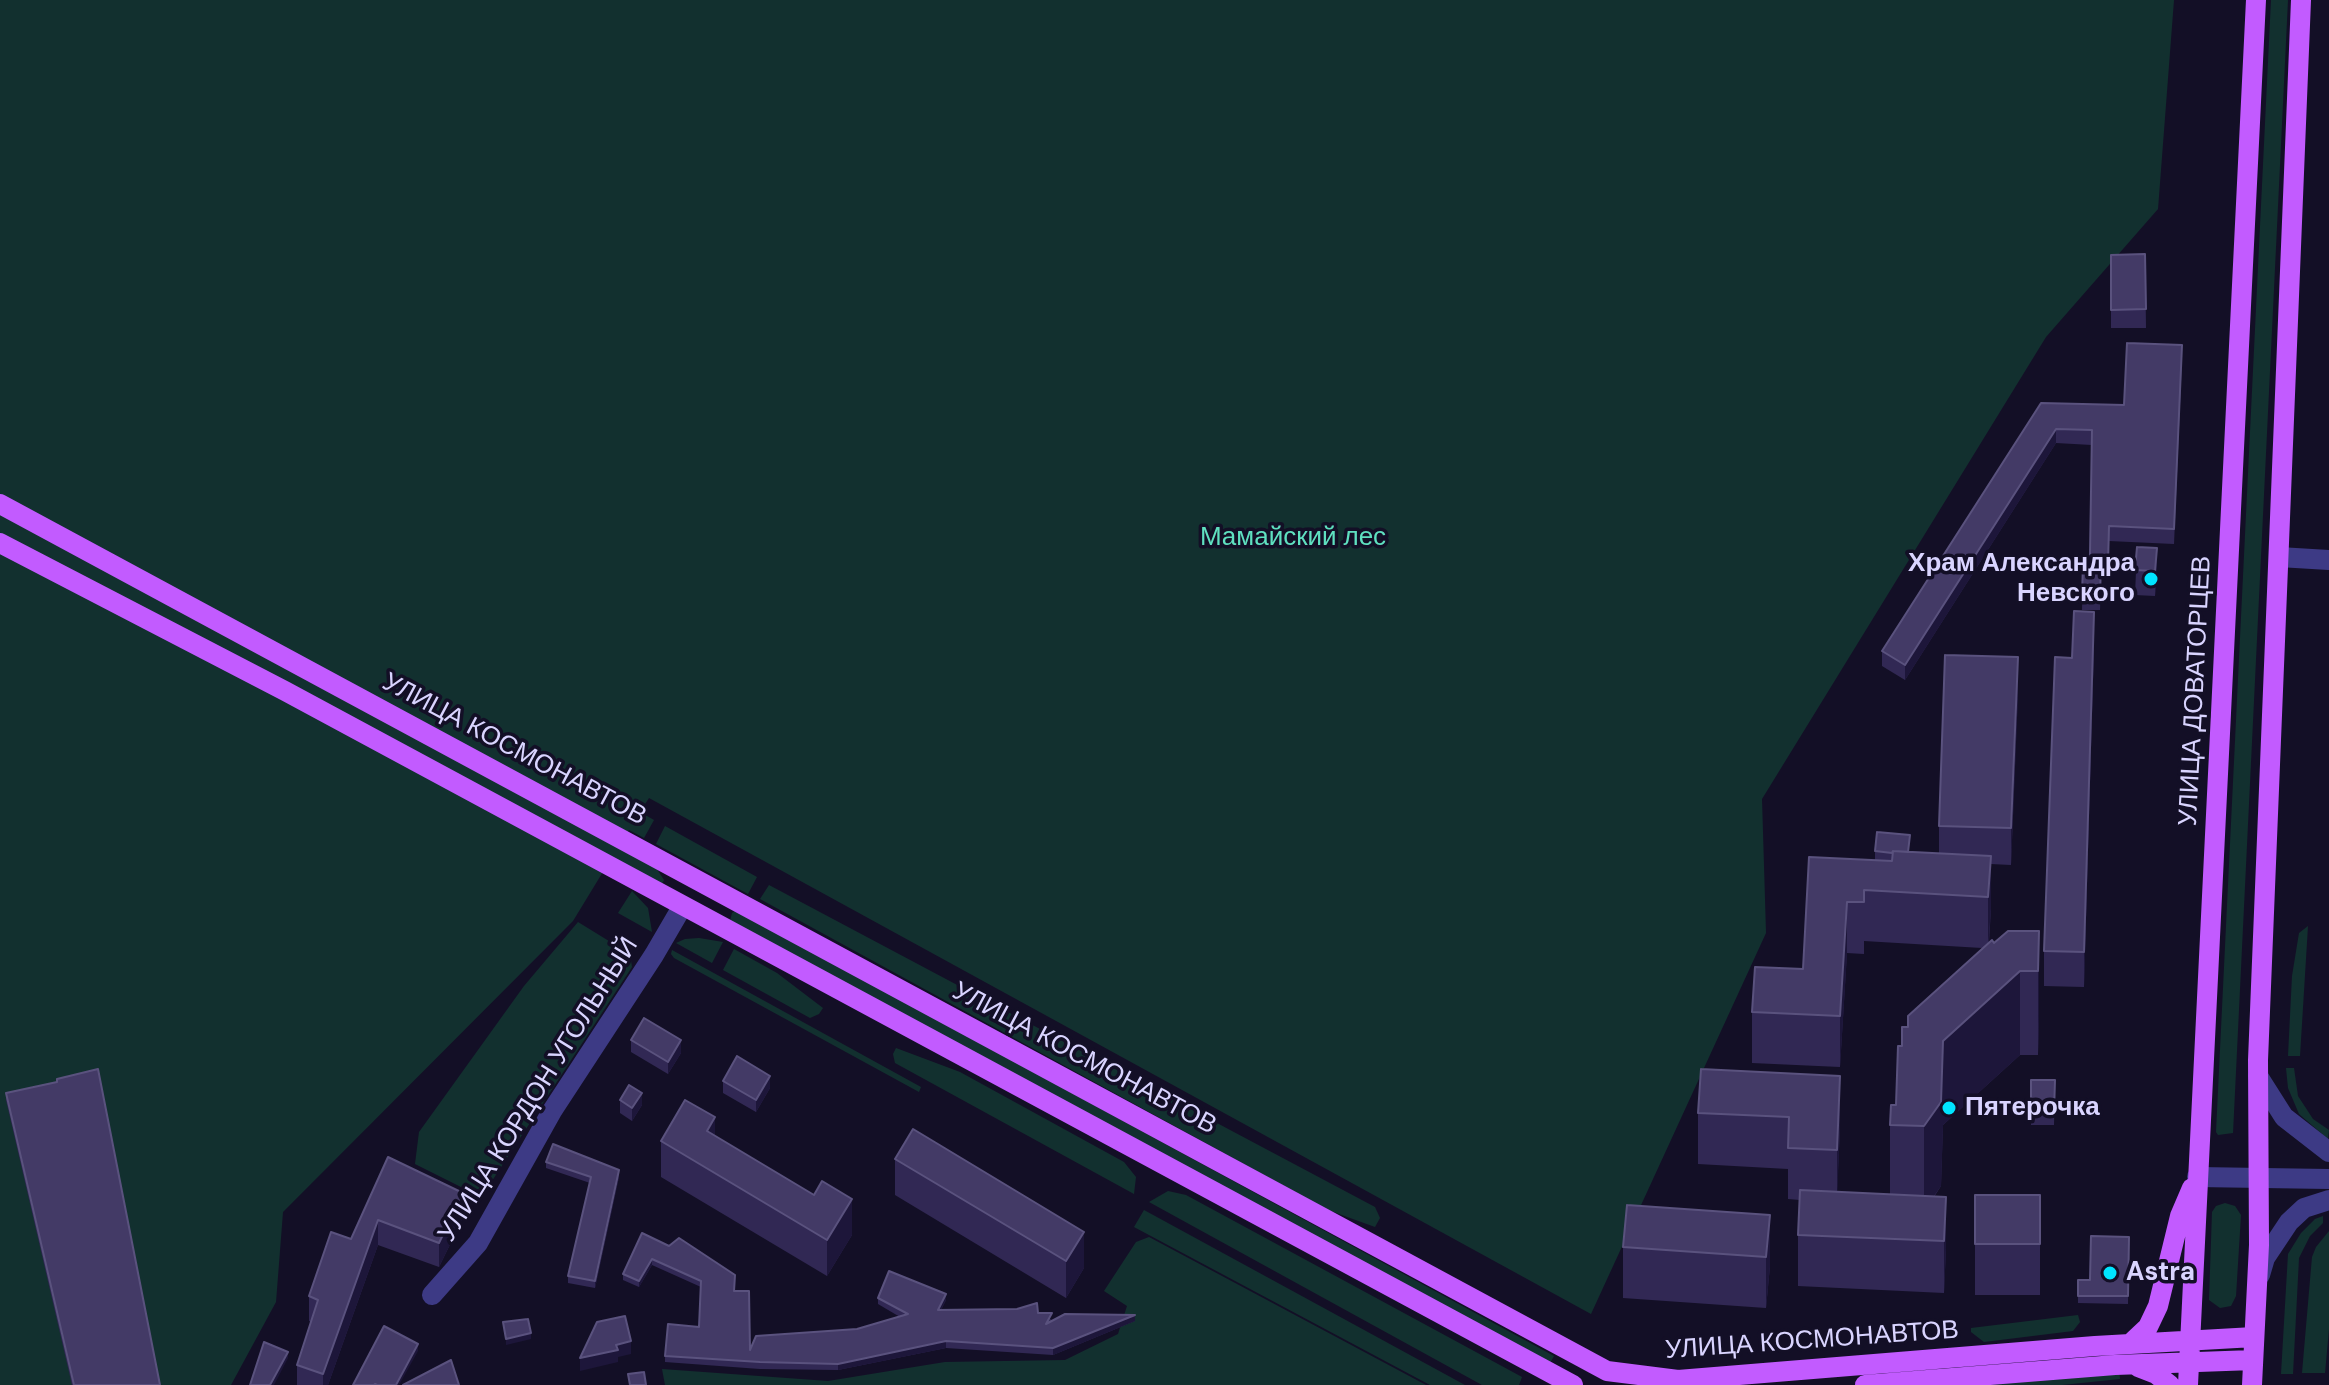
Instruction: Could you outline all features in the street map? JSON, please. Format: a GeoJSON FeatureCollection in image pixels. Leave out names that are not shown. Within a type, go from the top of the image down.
{"type":"FeatureCollection","features":[{"type":"Feature","properties":{"kind":"main road","name":"УЛИЦА ДОВАТОРЦЕВ"},"geometry":{"type":"LineString","coordinates":[[2188,1385],[2256,0]]}},
{"type":"Feature","properties":{"kind":"main road"},"geometry":{"type":"LineString","coordinates":[[2252,1385],[2257,1283],[2258,1076],[2301,0]]}},
{"type":"Feature","properties":{"kind":"main road","name":"УЛИЦА КОСМОНАВТОВ"},"geometry":{"type":"LineString","coordinates":[[0,504],[1607,1371],[1678,1380],[2131,1343],[2254,1337]]}},
{"type":"Feature","properties":{"kind":"main road"},"geometry":{"type":"LineString","coordinates":[[0,543],[209,651],[1573,1385]]}},
{"type":"Feature","properties":{"kind":"main road"},"geometry":{"type":"LineString","coordinates":[[2131,1343],[2148,1327],[2158,1306],[2180,1216],[2197,1177]]}},
{"type":"Feature","properties":{"kind":"main road","name":"УЛИЦА КОСМОНАВТОВ"},"geometry":{"type":"LineString","coordinates":[[1865,1385],[2131,1364],[2253,1360]]}},
{"type":"Feature","properties":{"kind":"main road"},"geometry":{"type":"LineString","coordinates":[[2131,1364],[2156,1374],[2170,1385]]}},
{"type":"Feature","properties":{"kind":"street"},"geometry":{"type":"LineString","coordinates":[[2279,557],[2329,560]]}},
{"type":"Feature","properties":{"kind":"street","name":"УЛИЦА КОРДОН УГОЛЬНЫЙ"},"geometry":{"type":"LineString","coordinates":[[432,1295],[478,1243],[552,1111],[682,907]]}},
{"type":"Feature","properties":{"kind":"street"},"geometry":{"type":"LineString","coordinates":[[2258,1076],[2284,1117],[2329,1152]]}},
{"type":"Feature","properties":{"kind":"street"},"geometry":{"type":"LineString","coordinates":[[2197,1177],[2329,1179]]}},
{"type":"Feature","properties":{"kind":"street"},"geometry":{"type":"LineString","coordinates":[[2257,1283],[2265,1258],[2289,1222],[2304,1208],[2329,1200]]}},
{"type":"Feature","properties":{"kind":"green space","name":"Мамайский лес"},"geometry":{"type":"Polygon","coordinates":[[[0,0],[2174,0],[2158,209],[2046,337],[1762,799],[1766,933],[1591,1314],[649,798],[640,812],[654,820],[644,838],[629,830],[619,847],[655,866],[664,880],[662,884],[612,857],[573,921],[283,1212],[276,1302],[231,1385],[0,1385],[0,0]]]}},
{"type":"Feature","properties":{"kind":"green space"},"geometry":{"type":"Polygon","coordinates":[[[2271,0],[2288,0],[2233,1133],[2218,1135],[2216,1132],[2271,0]]]}},
{"type":"Feature","properties":{"kind":"green space"},"geometry":{"type":"Polygon","coordinates":[[[665,826],[757,877],[748,894],[656,844],[665,826]]]}},
{"type":"Feature","properties":{"kind":"green space"},"geometry":{"type":"Polygon","coordinates":[[[769,885],[1375,1207],[1380,1218],[1375,1227],[1328,1210],[760,899],[769,885]]]}},
{"type":"Feature","properties":{"kind":"green space"},"geometry":{"type":"Polygon","coordinates":[[[632,891],[648,908],[652,932],[618,913],[632,891]]]}},
{"type":"Feature","properties":{"kind":"green space"},"geometry":{"type":"Polygon","coordinates":[[[736,910],[1554,1356],[1548,1367],[730,921],[736,910]]]}},
{"type":"Feature","properties":{"kind":"green space"},"geometry":{"type":"Polygon","coordinates":[[[578,922],[630,954],[632,967],[488,1187],[469,1191],[415,1164],[419,1132],[524,986],[578,922]]]}},
{"type":"Feature","properties":{"kind":"green space"},"geometry":{"type":"Polygon","coordinates":[[[2308,926],[2300,1056],[2288,1056],[2292,976],[2299,933],[2308,926]]]}},
{"type":"Feature","properties":{"kind":"green space"},"geometry":{"type":"Polygon","coordinates":[[[699,938],[723,942],[712,963],[676,943],[699,938]]]}},
{"type":"Feature","properties":{"kind":"green space"},"geometry":{"type":"Polygon","coordinates":[[[734,949],[777,973],[823,1008],[819,1014],[810,1018],[723,970],[734,949]]]}},
{"type":"Feature","properties":{"kind":"green space"},"geometry":{"type":"Polygon","coordinates":[[[672,950],[921,1087],[919,1092],[674,958],[672,950]]]}},
{"type":"Feature","properties":{"kind":"green space"},"geometry":{"type":"Polygon","coordinates":[[[896,1048],[960,1072],[1124,1162],[1136,1177],[1134,1194],[895,1063],[893,1054],[896,1048]]]}},
{"type":"Feature","properties":{"kind":"green space"},"geometry":{"type":"Polygon","coordinates":[[[2286,1068],[2294,1068],[2298,1096],[2313,1119],[2329,1130],[2328,1139],[2299,1114],[2288,1088],[2286,1068]]]}},
{"type":"Feature","properties":{"kind":"green space"},"geometry":{"type":"Polygon","coordinates":[[[1168,1191],[1186,1195],[1522,1377],[1519,1385],[1482,1385],[1149,1202],[1168,1191]]]}},
{"type":"Feature","properties":{"kind":"green space"},"geometry":{"type":"Polygon","coordinates":[[[2225,1203],[2235,1206],[2241,1215],[2236,1296],[2231,1306],[2220,1308],[2209,1300],[2212,1212],[2216,1206],[2225,1203]]]}},
{"type":"Feature","properties":{"kind":"green space"},"geometry":{"type":"Polygon","coordinates":[[[1144,1210],[1465,1385],[1430,1385],[1134,1227],[1144,1210]]]}},
{"type":"Feature","properties":{"kind":"green space"},"geometry":{"type":"Polygon","coordinates":[[[2323,1216],[2323,1223],[2310,1236],[2299,1258],[2293,1374],[2281,1374],[2288,1254],[2301,1233],[2315,1219],[2323,1216]]]}},
{"type":"Feature","properties":{"kind":"green space"},"geometry":{"type":"Polygon","coordinates":[[[2329,1231],[2329,1329],[2325,1373],[2302,1373],[2312,1257],[2329,1231]]]}},
{"type":"Feature","properties":{"kind":"green space"},"geometry":{"type":"Polygon","coordinates":[[[1149,1237],[1426,1385],[665,1385],[662,1369],[828,1381],[945,1362],[1065,1360],[1118,1334],[1127,1306],[1104,1291],[1136,1242],[1149,1237]]]}},
{"type":"Feature","properties":{"kind":"green space"},"geometry":{"type":"Polygon","coordinates":[[[2078,1315],[2080,1322],[2073,1331],[1984,1342],[1971,1332],[1971,1328],[2078,1315]]]}},
{"type":"Feature","properties":{"kind":"green space"},"geometry":{"type":"Polygon","coordinates":[[[2119,1371],[2120,1379],[2062,1385],[1977,1385],[2119,1371]]]}},
{"type":"Feature","properties":{"kind":"building"},"geometry":{"type":"Polygon","coordinates":[[[2145,254],[2146,309],[2111,310],[2111,255],[2145,254]]]}},
{"type":"Feature","properties":{"kind":"building"},"geometry":{"type":"Polygon","coordinates":[[[2127,343],[2182,345],[2174,529],[2109,526],[2108,564],[2101,564],[2100,595],[2082,595],[2083,564],[2090,554],[2092,430],[2056,429],[1905,665],[1882,651],[2041,403],[2124,405],[2127,343]]]}},
{"type":"Feature","properties":{"kind":"building"},"geometry":{"type":"Polygon","coordinates":[[[2137,547],[2157,548],[2155,571],[2135,570],[2137,547]]]}},
{"type":"Feature","properties":{"kind":"building"},"geometry":{"type":"Polygon","coordinates":[[[2074,611],[2094,612],[2084,952],[2044,951],[2055,657],[2072,658],[2074,611]]]}},
{"type":"Feature","properties":{"kind":"building"},"geometry":{"type":"Polygon","coordinates":[[[1945,655],[2018,657],[2011,828],[1939,826],[1945,655]]]}},
{"type":"Feature","properties":{"kind":"building"},"geometry":{"type":"Polygon","coordinates":[[[1877,832],[1910,835],[1908,852],[1875,851],[1877,832]]]}},
{"type":"Feature","properties":{"kind":"building"},"geometry":{"type":"Polygon","coordinates":[[[1893,851],[1991,856],[1988,897],[1864,890],[1864,902],[1847,902],[1840,1016],[1752,1012],[1755,967],[1803,969],[1809,857],[1892,861],[1893,851]]]}},
{"type":"Feature","properties":{"kind":"building"},"geometry":{"type":"Polygon","coordinates":[[[2008,931],[2039,931],[2038,971],[2020,971],[1943,1041],[1941,1102],[1924,1126],[1890,1125],[1891,1105],[1896,1105],[1898,1046],[1902,1046],[1902,1027],[1908,1027],[1908,1016],[1992,940],[1994,943],[2008,931]]]}},
{"type":"Feature","properties":{"kind":"building"},"geometry":{"type":"Polygon","coordinates":[[[644,1018],[681,1040],[668,1062],[631,1040],[644,1018]]]}},
{"type":"Feature","properties":{"kind":"building"},"geometry":{"type":"Polygon","coordinates":[[[737,1056],[770,1076],[756,1100],[723,1081],[737,1056]]]}},
{"type":"Feature","properties":{"kind":"building"},"geometry":{"type":"Polygon","coordinates":[[[98,1069],[160,1385],[74,1385],[6,1093],[98,1069]]]}},
{"type":"Feature","properties":{"kind":"building"},"geometry":{"type":"Polygon","coordinates":[[[1701,1069],[1840,1076],[1837,1150],[1788,1148],[1789,1117],[1698,1113],[1701,1069]]]}},
{"type":"Feature","properties":{"kind":"building"},"geometry":{"type":"Polygon","coordinates":[[[2031,1080],[2055,1080],[2054,1112],[2031,1112],[2031,1080]]]}},
{"type":"Feature","properties":{"kind":"building"},"geometry":{"type":"Polygon","coordinates":[[[629,1085],[642,1093],[632,1108],[620,1100],[629,1085]]]}},
{"type":"Feature","properties":{"kind":"building"},"geometry":{"type":"Polygon","coordinates":[[[685,1100],[715,1117],[707,1131],[814,1195],[822,1181],[852,1199],[827,1240],[661,1141],[685,1100]]]}},
{"type":"Feature","properties":{"kind":"building"},"geometry":{"type":"Polygon","coordinates":[[[913,1129],[1084,1232],[1066,1261],[895,1159],[913,1129]]]}},
{"type":"Feature","properties":{"kind":"building"},"geometry":{"type":"Polygon","coordinates":[[[553,1144],[619,1170],[595,1281],[568,1276],[591,1177],[546,1162],[553,1144]]]}},
{"type":"Feature","properties":{"kind":"building"},"geometry":{"type":"Polygon","coordinates":[[[388,1157],[463,1193],[439,1243],[378,1220],[323,1374],[297,1365],[318,1300],[309,1296],[331,1232],[351,1239],[388,1157]]]}},
{"type":"Feature","properties":{"kind":"building"},"geometry":{"type":"Polygon","coordinates":[[[1800,1190],[1946,1197],[1944,1241],[1798,1235],[1800,1190]]]}},
{"type":"Feature","properties":{"kind":"building"},"geometry":{"type":"Polygon","coordinates":[[[1975,1195],[2040,1195],[2040,1244],[1975,1244],[1975,1195]]]}},
{"type":"Feature","properties":{"kind":"building"},"geometry":{"type":"Polygon","coordinates":[[[1627,1205],[1770,1215],[1766,1257],[1623,1247],[1627,1205]]]}},
{"type":"Feature","properties":{"kind":"building"},"geometry":{"type":"Polygon","coordinates":[[[642,1233],[669,1246],[679,1238],[735,1275],[734,1291],[749,1291],[750,1350],[756,1336],[857,1329],[908,1314],[878,1298],[889,1271],[946,1294],[938,1310],[1017,1309],[1037,1303],[1038,1313],[1052,1313],[1046,1324],[1065,1314],[1135,1315],[1053,1348],[946,1341],[838,1364],[665,1356],[668,1324],[699,1327],[701,1281],[652,1259],[639,1281],[623,1274],[642,1233]]]}},
{"type":"Feature","properties":{"kind":"building"},"geometry":{"type":"Polygon","coordinates":[[[2091,1236],[2129,1237],[2128,1296],[2078,1296],[2078,1280],[2090,1280],[2091,1236]]]}},
{"type":"Feature","properties":{"kind":"building"},"geometry":{"type":"Polygon","coordinates":[[[625,1316],[631,1341],[616,1345],[618,1350],[580,1358],[597,1322],[625,1316]]]}},
{"type":"Feature","properties":{"kind":"building"},"geometry":{"type":"Polygon","coordinates":[[[528,1319],[531,1333],[506,1339],[503,1322],[528,1319]]]}},
{"type":"Feature","properties":{"kind":"building"},"geometry":{"type":"Polygon","coordinates":[[[384,1326],[418,1344],[396,1385],[353,1385],[384,1326]]]}},
{"type":"Feature","properties":{"kind":"building"},"geometry":{"type":"Polygon","coordinates":[[[264,1342],[288,1352],[270,1385],[250,1385],[264,1342]]]}},
{"type":"Feature","properties":{"kind":"building"},"geometry":{"type":"Polygon","coordinates":[[[451,1360],[459,1385],[403,1385],[451,1360]]]}},
{"type":"Feature","properties":{"kind":"building"},"geometry":{"type":"Polygon","coordinates":[[[644,1372],[646,1385],[630,1385],[628,1374],[644,1372]]]}},
{"type":"Feature","properties":{"kind":"place","name":"Храм Александра Невского"},"geometry":{"type":"Point","coordinates":[2151,579]}},
{"type":"Feature","properties":{"kind":"place","name":"Пятерочка"},"geometry":{"type":"Point","coordinates":[1949,1108]}},
{"type":"Feature","properties":{"kind":"place","name":"Astra"},"geometry":{"type":"Point","coordinates":[2110,1273]}}]}
